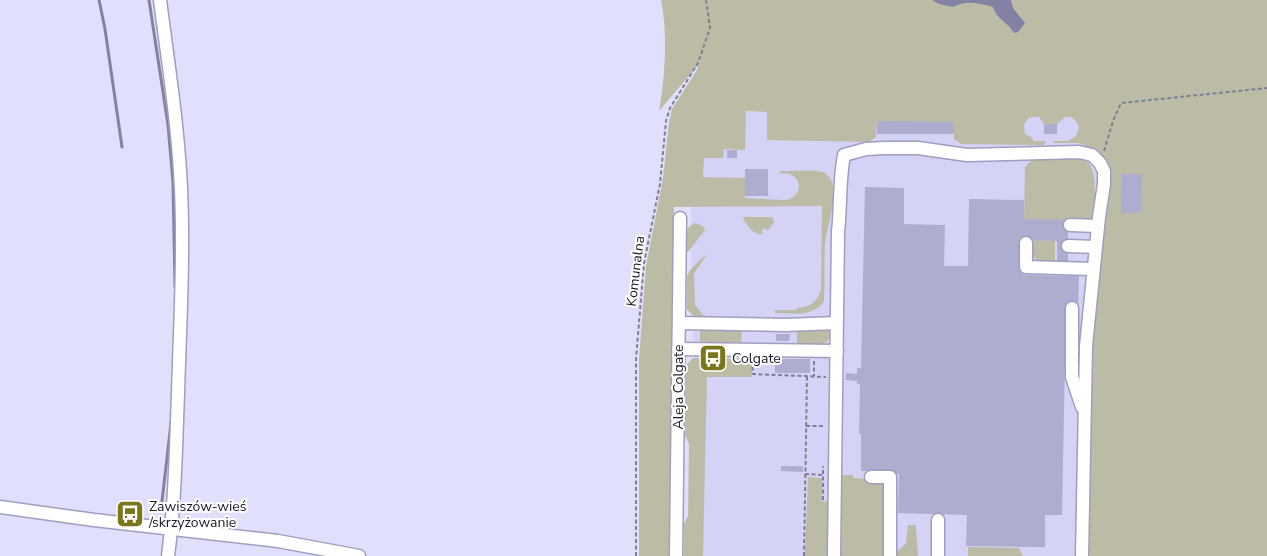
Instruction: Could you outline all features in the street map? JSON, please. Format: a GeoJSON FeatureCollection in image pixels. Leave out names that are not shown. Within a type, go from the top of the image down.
{"type":"FeatureCollection","features":[{"type":"Feature","properties":{"kind":"street"},"geometry":{"type":"LineString","coordinates":[[160,0],[181,188],[182,284],[172,528],[168,556]]}},
{"type":"Feature","properties":{"kind":"street"},"geometry":{"type":"LineString","coordinates":[[834,556],[838,377],[836,323],[840,175],[844,155],[866,149],[918,148],[967,155],[1079,152],[1092,156],[1100,163],[1104,171],[1086,346],[1082,556]]}},
{"type":"Feature","properties":{"kind":"street","name":"Aleja Colgate"},"geometry":{"type":"LineString","coordinates":[[676,556],[680,218]]}},
{"type":"Feature","properties":{"kind":"street"},"geometry":{"type":"LineString","coordinates":[[1070,225],[1098,226]]}},
{"type":"Feature","properties":{"kind":"street"},"geometry":{"type":"LineString","coordinates":[[1026,243],[1026,267],[1094,269]]}},
{"type":"Feature","properties":{"kind":"street"},"geometry":{"type":"LineString","coordinates":[[1068,246],[1096,247]]}},
{"type":"Feature","properties":{"kind":"street"},"geometry":{"type":"LineString","coordinates":[[1072,308],[1072,377],[1085,417]]}},
{"type":"Feature","properties":{"kind":"street"},"geometry":{"type":"LineString","coordinates":[[679,323],[786,325],[836,323]]}},
{"type":"Feature","properties":{"kind":"street"},"geometry":{"type":"LineString","coordinates":[[678,349],[838,351]]}},
{"type":"Feature","properties":{"kind":"street"},"geometry":{"type":"LineString","coordinates":[[871,477],[890,477],[890,556]]}},
{"type":"Feature","properties":{"kind":"street"},"geometry":{"type":"LineString","coordinates":[[0,506],[94,520],[278,541],[359,556]]}},
{"type":"Feature","properties":{"kind":"street"},"geometry":{"type":"LineString","coordinates":[[938,520],[938,556]]}},
{"type":"Feature","properties":{"kind":"path","name":"Komunalna"},"geometry":{"type":"LineString","coordinates":[[636,556],[636,359],[644,263],[660,184],[666,121],[670,108],[698,64],[710,28],[706,0]]}},
{"type":"Feature","properties":{"kind":"path"},"geometry":{"type":"LineString","coordinates":[[1100,163],[1113,121],[1121,103],[1267,88]]}},
{"type":"Feature","properties":{"kind":"path"},"geometry":{"type":"LineString","coordinates":[[813,350],[814,376]]}},
{"type":"Feature","properties":{"kind":"path"},"geometry":{"type":"LineString","coordinates":[[750,358],[753,374],[838,377]]}},
{"type":"Feature","properties":{"kind":"path"},"geometry":{"type":"LineString","coordinates":[[804,556],[807,376]]}},
{"type":"Feature","properties":{"kind":"path"},"geometry":{"type":"LineString","coordinates":[[806,426],[824,426]]}},
{"type":"Feature","properties":{"kind":"path"},"geometry":{"type":"LineString","coordinates":[[805,474],[823,475]]}},
{"type":"Feature","properties":{"kind":"shaded area"},"geometry":{"type":"Polygon","coordinates":[[[932,0],[1011,0],[1013,8],[1025,23],[1018,32],[1014,33],[997,15],[993,7],[968,3],[953,7],[939,4],[932,0]]]}},
{"type":"Feature","properties":{"kind":"shaded area"},"geometry":{"type":"Polygon","coordinates":[[[1248,85],[1267,556],[694,556],[695,385],[691,276],[691,104],[1248,85]]]}},
{"type":"Feature","properties":{"kind":"green space"},"geometry":{"type":"Polygon","coordinates":[[[661,0],[1267,0],[1267,556],[1090,556],[1087,537],[1092,345],[1110,170],[1105,159],[1093,149],[1079,143],[1054,143],[1054,141],[1068,141],[1076,136],[1079,128],[1074,120],[1070,117],[1065,117],[1057,124],[1044,124],[1039,117],[1028,119],[1024,125],[1025,134],[1033,138],[1033,141],[1046,141],[1044,145],[961,144],[954,139],[954,122],[877,122],[876,137],[869,142],[767,140],[767,112],[746,111],[745,150],[724,149],[723,158],[704,158],[703,177],[745,178],[745,198],[783,200],[796,195],[799,184],[793,175],[787,173],[779,174],[781,171],[811,171],[826,174],[831,180],[833,197],[825,244],[824,302],[808,313],[775,313],[775,310],[796,310],[797,308],[809,305],[815,301],[821,290],[822,206],[674,207],[670,556],[639,556],[639,359],[646,266],[663,178],[672,109],[697,70],[698,65],[659,111],[665,56],[661,0]]]}},
{"type":"Feature","properties":{"kind":"green space"},"geometry":{"type":"Polygon","coordinates":[[[1045,157],[1077,158],[1089,164],[1095,181],[1095,209],[1091,222],[1024,219],[1025,167],[1033,159],[1045,157]]]}},
{"type":"Feature","properties":{"kind":"green space"},"geometry":{"type":"Polygon","coordinates":[[[744,217],[771,217],[774,223],[767,231],[766,228],[762,230],[763,234],[759,234],[751,230],[743,219],[744,217]]]}},
{"type":"Feature","properties":{"kind":"green space"},"geometry":{"type":"Polygon","coordinates":[[[695,223],[703,226],[705,230],[687,253],[685,240],[688,228],[695,223]]]}},
{"type":"Feature","properties":{"kind":"green space"},"geometry":{"type":"Polygon","coordinates":[[[1030,240],[1055,241],[1055,262],[1037,260],[1031,254],[1030,240]]]}},
{"type":"Feature","properties":{"kind":"green space"},"geometry":{"type":"Polygon","coordinates":[[[705,255],[694,273],[695,305],[703,315],[709,317],[739,317],[739,319],[695,317],[687,310],[687,276],[690,270],[705,255]]]}},
{"type":"Feature","properties":{"kind":"green space"},"geometry":{"type":"Polygon","coordinates":[[[700,327],[742,328],[741,344],[700,343],[700,327]]]}},
{"type":"Feature","properties":{"kind":"green space"},"geometry":{"type":"Polygon","coordinates":[[[797,329],[828,330],[831,335],[829,339],[821,344],[797,346],[797,329]]]}},
{"type":"Feature","properties":{"kind":"green space"},"geometry":{"type":"Polygon","coordinates":[[[693,358],[747,359],[752,363],[752,377],[707,377],[703,556],[684,556],[684,524],[688,516],[689,444],[685,435],[686,371],[687,364],[693,358]]]}},
{"type":"Feature","properties":{"kind":"green space"},"geometry":{"type":"Polygon","coordinates":[[[841,475],[853,475],[853,478],[874,480],[884,486],[884,556],[840,556],[841,475]]]}},
{"type":"Feature","properties":{"kind":"green space"},"geometry":{"type":"Polygon","coordinates":[[[808,477],[822,478],[822,501],[829,502],[830,556],[805,556],[808,477]]]}},
{"type":"Feature","properties":{"kind":"green space"},"geometry":{"type":"Polygon","coordinates":[[[908,525],[916,525],[918,556],[893,556],[906,543],[908,525]]]}},
{"type":"Feature","properties":{"kind":"green space"},"geometry":{"type":"Polygon","coordinates":[[[968,547],[1019,548],[1023,556],[968,556],[968,547]]]}},
{"type":"Feature","properties":{"kind":"building"},"geometry":{"type":"Polygon","coordinates":[[[877,121],[954,122],[954,134],[877,134],[877,121]]]}},
{"type":"Feature","properties":{"kind":"building"},"geometry":{"type":"Polygon","coordinates":[[[1044,124],[1057,124],[1057,134],[1044,134],[1044,124]]]}},
{"type":"Feature","properties":{"kind":"building"},"geometry":{"type":"Polygon","coordinates":[[[727,150],[737,150],[737,158],[727,158],[727,150]]]}},
{"type":"Feature","properties":{"kind":"building"},"geometry":{"type":"Polygon","coordinates":[[[745,169],[768,169],[768,196],[745,196],[745,169]]]}},
{"type":"Feature","properties":{"kind":"building"},"geometry":{"type":"Polygon","coordinates":[[[1122,174],[1142,174],[1141,213],[1121,213],[1122,174]]]}},
{"type":"Feature","properties":{"kind":"building"},"geometry":{"type":"Polygon","coordinates":[[[865,187],[904,188],[904,224],[945,225],[944,266],[968,266],[969,199],[1024,200],[1024,219],[1068,220],[1068,261],[1057,261],[1057,241],[1023,240],[1023,275],[1079,276],[1078,308],[1066,308],[1062,515],[1045,515],[1045,547],[966,546],[967,515],[898,513],[899,474],[861,471],[861,434],[859,433],[860,384],[857,384],[857,381],[846,380],[846,373],[857,374],[857,368],[861,368],[865,187]]]}},
{"type":"Feature","properties":{"kind":"building"},"geometry":{"type":"Polygon","coordinates":[[[776,334],[790,334],[789,341],[776,341],[776,334]]]}},
{"type":"Feature","properties":{"kind":"building"},"geometry":{"type":"Polygon","coordinates":[[[775,359],[810,359],[810,373],[775,373],[775,359]]]}},
{"type":"Feature","properties":{"kind":"building"},"geometry":{"type":"Polygon","coordinates":[[[781,466],[803,466],[803,472],[781,471],[781,466]]]}},
{"type":"Feature","properties":{"kind":"waterway"},"geometry":{"type":"LineString","coordinates":[[99,0],[122,147]]}},
{"type":"Feature","properties":{"kind":"waterway"},"geometry":{"type":"LineString","coordinates":[[149,0],[168,125],[173,182],[175,287]]}},
{"type":"Feature","properties":{"kind":"waterway"},"geometry":{"type":"LineString","coordinates":[[161,510],[171,423]]}},
{"type":"Feature","properties":{"kind":"place","name":"Colgate"},"geometry":{"type":"Point","coordinates":[713,358]}},
{"type":"Feature","properties":{"kind":"place","name":"Zawiszów-wieś /skrzyżowanie"},"geometry":{"type":"Point","coordinates":[130,514]}}]}
